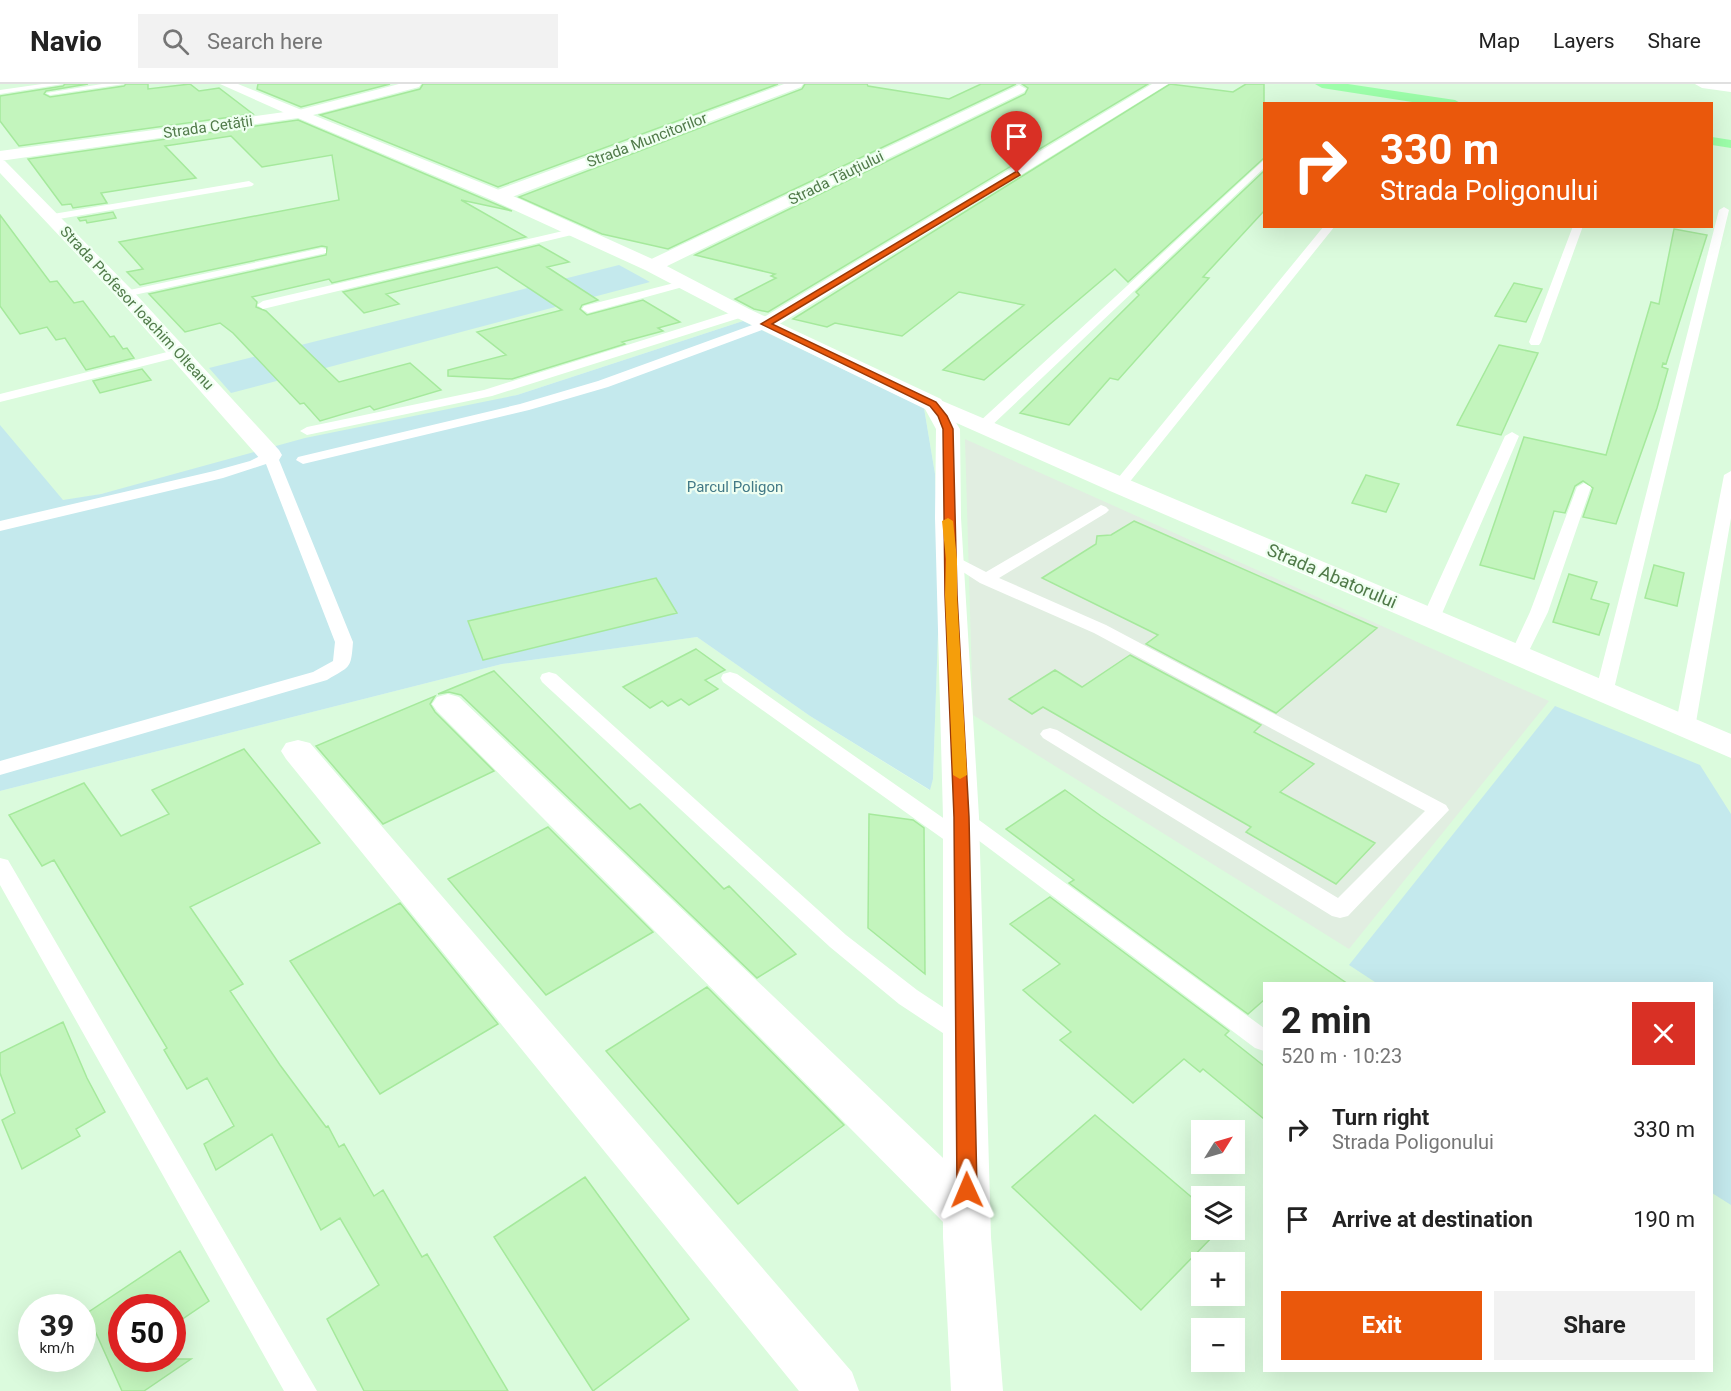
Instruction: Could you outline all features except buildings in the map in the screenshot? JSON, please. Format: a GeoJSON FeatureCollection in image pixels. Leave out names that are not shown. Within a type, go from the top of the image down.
{"type":"FeatureCollection","features":[{"type":"Feature","properties":{"kind":"main road"},"geometry":{"type":"LineString","coordinates":[[1322,84],[1442,102]]}},
{"type":"Feature","properties":{"kind":"main road"},"geometry":{"type":"LineString","coordinates":[[1713,141],[1731,144]]}},
{"type":"Feature","properties":{"kind":"street"},"geometry":{"type":"LineString","coordinates":[[227,84],[498,196],[652,266],[754,319],[933,404],[942,416],[948,429],[948,526],[962,829],[967,1213],[977,1391]]}},
{"type":"Feature","properties":{"kind":"street","name":"Strada Cetății"},"geometry":{"type":"LineString","coordinates":[[0,156],[299,114],[414,84]]}},
{"type":"Feature","properties":{"kind":"street","name":"Strada Muncitorilor"},"geometry":{"type":"LineString","coordinates":[[498,196],[796,84]]}},
{"type":"Feature","properties":{"kind":"street"},"geometry":{"type":"LineString","coordinates":[[754,319],[1161,84]]}},
{"type":"Feature","properties":{"kind":"street"},"geometry":{"type":"LineString","coordinates":[[1702,84],[1731,88]]}},
{"type":"Feature","properties":{"kind":"street","name":"Strada Tăuțiului"},"geometry":{"type":"LineString","coordinates":[[652,266],[1021,91],[678,279]]}},
{"type":"Feature","properties":{"kind":"street","name":"Strada Profesor Ioachim Olteanu"},"geometry":{"type":"LineString","coordinates":[[0,164],[125,294],[270,455]]}},
{"type":"Feature","properties":{"kind":"street","name":"Strada Abatorului"},"geometry":{"type":"LineString","coordinates":[[933,404],[1119,486],[1731,747]]}},
{"type":"Feature","properties":{"kind":"street"},"geometry":{"type":"LineString","coordinates":[[448,704],[967,1213]]}},
{"type":"Feature","properties":{"kind":"street"},"geometry":{"type":"LineString","coordinates":[[298,751],[833,1391]]}},
{"type":"Feature","properties":{"kind":"lane"},"geometry":{"type":"LineString","coordinates":[[0,92],[59,84]]}},
{"type":"Feature","properties":{"kind":"lane"},"geometry":{"type":"LineString","coordinates":[[50,93],[120,84]]}},
{"type":"Feature","properties":{"kind":"lane"},"geometry":{"type":"LineString","coordinates":[[983,426],[1263,164]]}},
{"type":"Feature","properties":{"kind":"lane"},"geometry":{"type":"LineString","coordinates":[[53,217],[249,184]]}},
{"type":"Feature","properties":{"kind":"lane"},"geometry":{"type":"LineString","coordinates":[[1604,693],[1724,210]]}},
{"type":"Feature","properties":{"kind":"lane"},"geometry":{"type":"LineString","coordinates":[[1119,486],[1328,228]]}},
{"type":"Feature","properties":{"kind":"lane"},"geometry":{"type":"LineString","coordinates":[[1534,342],[1577,228]]}},
{"type":"Feature","properties":{"kind":"lane"},"geometry":{"type":"LineString","coordinates":[[263,304],[576,231]]}},
{"type":"Feature","properties":{"kind":"lane"},"geometry":{"type":"LineString","coordinates":[[125,294],[322,251]]}},
{"type":"Feature","properties":{"kind":"lane"},"geometry":{"type":"LineString","coordinates":[[588,309],[678,279]]}},
{"type":"Feature","properties":{"kind":"lane"},"geometry":{"type":"LineString","coordinates":[[307,431],[487,393],[754,319]]}},
{"type":"Feature","properties":{"kind":"lane"},"geometry":{"type":"LineString","coordinates":[[303,460],[524,407],[603,384],[754,319]]}},
{"type":"Feature","properties":{"kind":"lane"},"geometry":{"type":"LineString","coordinates":[[0,398],[179,353]]}},
{"type":"Feature","properties":{"kind":"lane"},"geometry":{"type":"LineString","coordinates":[[1431,618],[1512,436]]}},
{"type":"Feature","properties":{"kind":"lane"},"geometry":{"type":"LineString","coordinates":[[0,526],[218,475],[255,464],[270,455],[344,642],[342,663],[320,676],[0,768]]}},
{"type":"Feature","properties":{"kind":"lane"},"geometry":{"type":"LineString","coordinates":[[1685,728],[1731,475]]}},
{"type":"Feature","properties":{"kind":"lane"},"geometry":{"type":"LineString","coordinates":[[1518,657],[1539,612],[1584,487]]}},
{"type":"Feature","properties":{"kind":"lane"},"geometry":{"type":"LineString","coordinates":[[986,579],[1101,510]]}},
{"type":"Feature","properties":{"kind":"lane"},"geometry":{"type":"LineString","coordinates":[[951,559],[986,579],[1100,629],[1439,810],[1340,910],[1050,734]]}},
{"type":"Feature","properties":{"kind":"lane"},"geometry":{"type":"LineString","coordinates":[[549,678],[838,941],[908,997],[964,1034]]}},
{"type":"Feature","properties":{"kind":"lane"},"geometry":{"type":"LineString","coordinates":[[730,678],[962,829],[1263,1040]]}},
{"type":"Feature","properties":{"kind":"lane"},"geometry":{"type":"LineString","coordinates":[[0,866],[301,1391]]}},
{"type":"Feature","properties":{"kind":"shaded area"},"geometry":{"type":"Polygon","coordinates":[[[0,84],[1731,84],[1731,1391],[0,1391],[0,791],[502,664],[697,637],[810,716],[929,790],[933,779],[940,575],[935,474],[924,408],[743,321],[517,395],[101,494],[0,513],[0,84]]]}},
{"type":"Feature","properties":{"kind":"shaded area"},"geometry":{"type":"Polygon","coordinates":[[[965,439],[1549,701],[1349,949],[973,715],[965,439]]]}},
{"type":"Feature","properties":{"kind":"green space"},"geometry":{"type":"Polygon","coordinates":[[[619,265],[650,282],[231,393],[209,368],[619,265]]]}},
{"type":"Feature","properties":{"kind":"green space","name":"Parcul Poligon"},"geometry":{"type":"Polygon","coordinates":[[[743,321],[924,408],[935,474],[940,575],[933,779],[930,790],[810,716],[697,637],[502,664],[0,791],[0,425],[63,500],[101,494],[305,438],[517,395],[743,321]]]}},
{"type":"Feature","properties":{"kind":"green space"},"geometry":{"type":"Polygon","coordinates":[[[1555,706],[1700,765],[1731,814],[1731,1205],[1713,1194],[1713,982],[1375,982],[1349,965],[1555,706]]]}},
{"type":"Feature","properties":{"kind":"slow traffic"},"geometry":{"type":"LineString","coordinates":[[948,521],[960,775]]}},
{"type":"Feature","properties":{"kind":"route"},"geometry":{"type":"LineString","coordinates":[[967,1190],[962,817],[956,657],[948,533],[948,429],[933,404],[766,324],[1017,173]]}}]}
